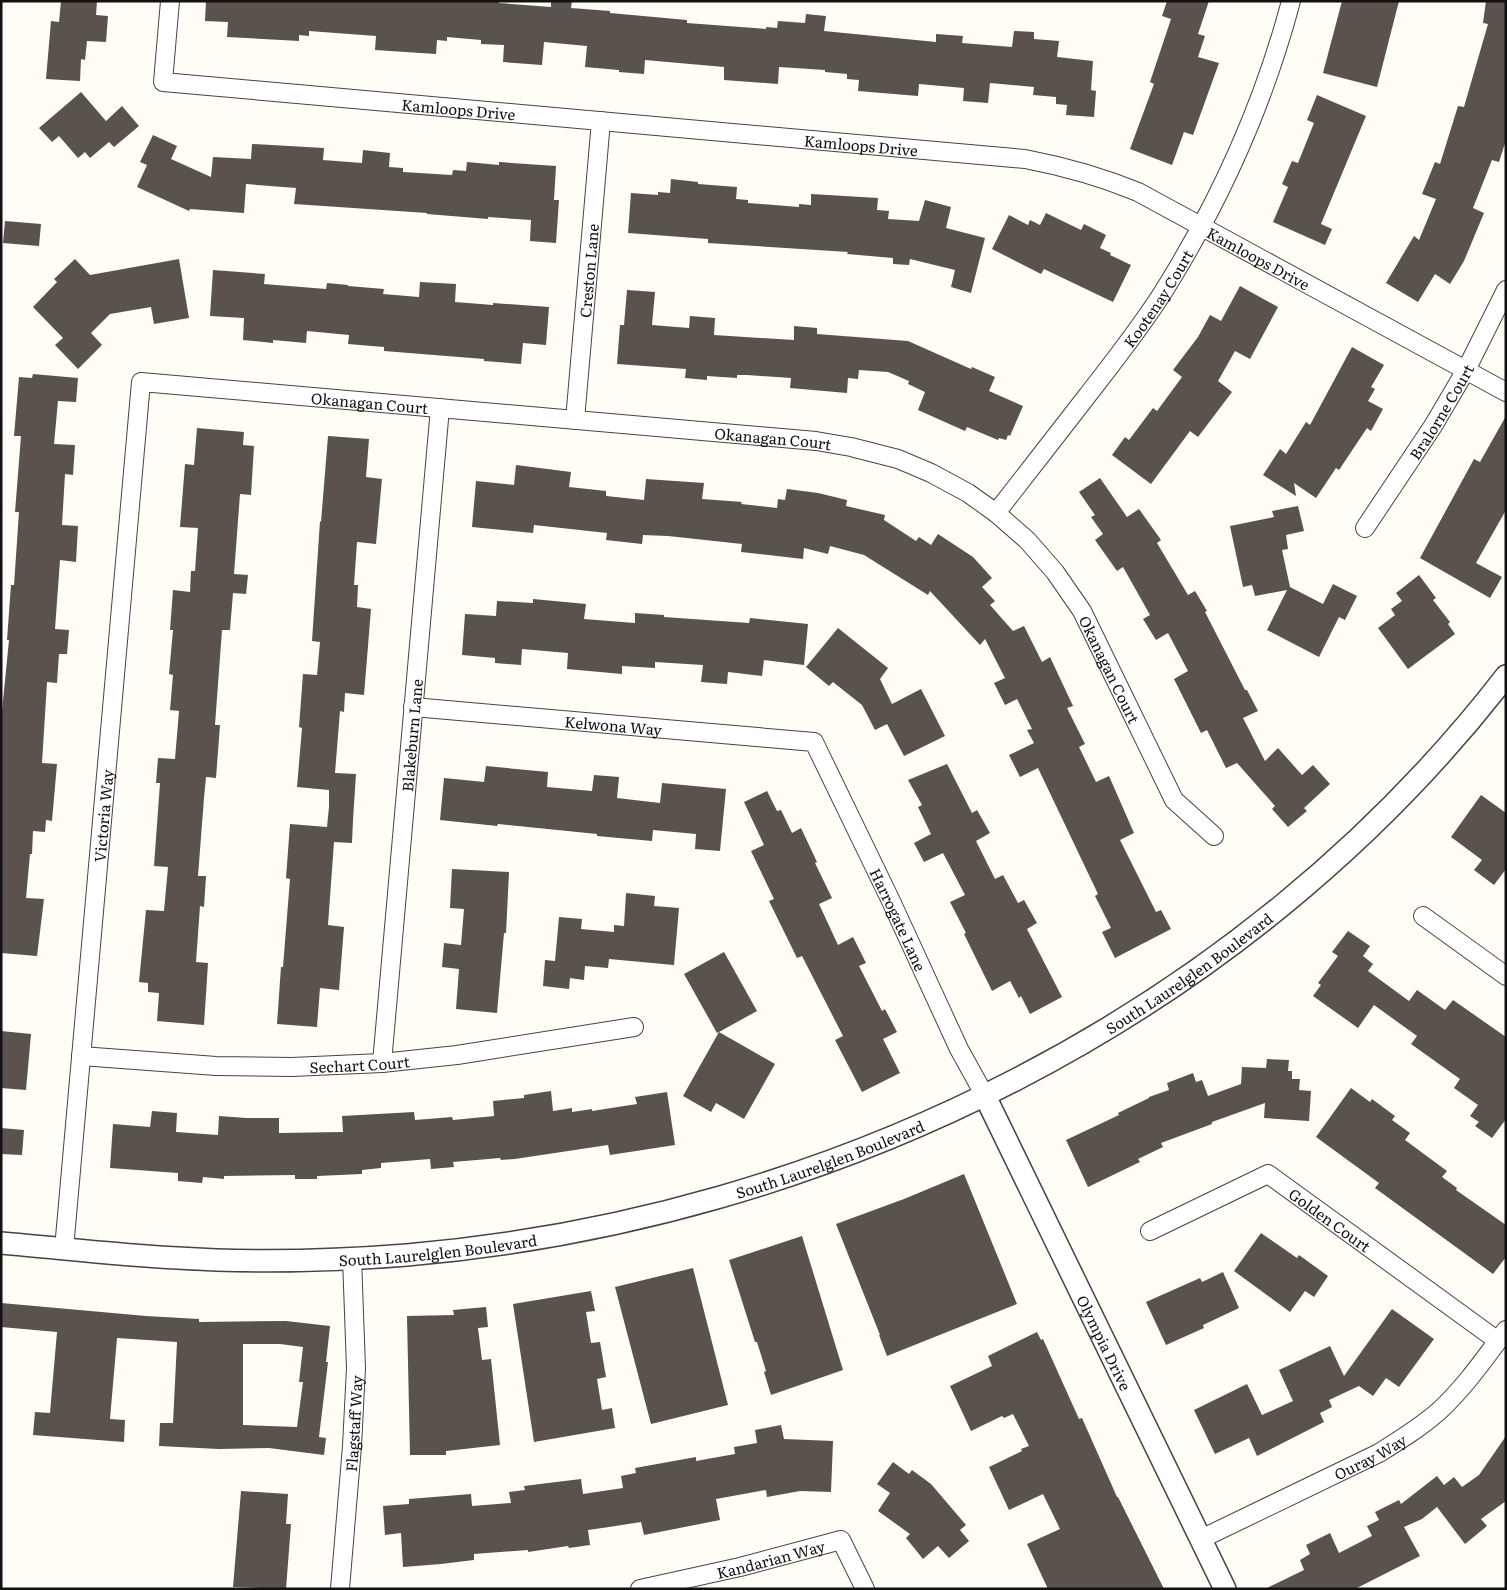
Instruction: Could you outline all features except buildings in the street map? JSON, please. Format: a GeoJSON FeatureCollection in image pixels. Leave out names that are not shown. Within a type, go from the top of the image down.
{"type":"FeatureCollection","features":[{"type":"Feature","properties":{"kind":"street","name":"Kamloops Drive"},"geometry":{"type":"LineString","coordinates":[[170,1],[163,82],[1025,159],[1064,166],[1102,177],[1138,192],[1202,226],[1506,392]]}},
{"type":"Feature","properties":{"kind":"street","name":"Kootenay Court"},"geometry":{"type":"LineString","coordinates":[[996,513],[1125,346],[1165,290],[1202,226],[1234,164],[1260,100],[1282,35],[1291,1]]}},
{"type":"Feature","properties":{"kind":"street","name":"Creston Lane"},"geometry":{"type":"LineString","coordinates":[[575,420],[601,122]]}},
{"type":"Feature","properties":{"kind":"street","name":"Bralorne Court"},"geometry":{"type":"LineString","coordinates":[[1366,528],[1433,426],[1466,370],[1506,290]]}},
{"type":"Feature","properties":{"kind":"street","name":"Okanagan Court"},"geometry":{"type":"LineString","coordinates":[[141,382],[816,441],[851,447],[898,459],[968,492],[1028,540],[1055,572],[1082,612],[1174,800],[1214,836]]}},
{"type":"Feature","properties":{"kind":"street","name":"Victoria Way"},"geometry":{"type":"LineString","coordinates":[[64,1249],[141,382]]}},
{"type":"Feature","properties":{"kind":"street","name":"Blakeburn Lane"},"geometry":{"type":"LineString","coordinates":[[382,1063],[440,408]]}},
{"type":"Feature","properties":{"kind":"street","name":"South Laurelglen Boulevard"},"geometry":{"type":"LineString","coordinates":[[1,1242],[180,1258],[266,1260],[352,1258],[409,1254],[494,1245],[578,1231],[662,1212],[745,1190],[827,1163],[907,1131],[985,1096],[1077,1047],[1144,1006],[1209,962],[1271,914],[1330,864],[1387,810],[1441,753],[1506,676]]}},
{"type":"Feature","properties":{"kind":"street","name":"Kelwona Way"},"geometry":{"type":"LineString","coordinates":[[413,707],[814,742]]}},
{"type":"Feature","properties":{"kind":"street","name":"Harrogate Lane"},"geometry":{"type":"LineString","coordinates":[[814,742],[959,1048],[985,1096]]}},
{"type":"Feature","properties":{"kind":"street"},"geometry":{"type":"LineString","coordinates":[[1422,916],[1506,976]]}},
{"type":"Feature","properties":{"kind":"street","name":"Sechart Court"},"geometry":{"type":"LineString","coordinates":[[81,1056],[216,1066],[292,1067],[382,1063],[457,1055],[634,1027]]}},
{"type":"Feature","properties":{"kind":"street","name":"Olympia Drive"},"geometry":{"type":"LineString","coordinates":[[985,1096],[1225,1589]]}},
{"type":"Feature","properties":{"kind":"street","name":"Golden Court"},"geometry":{"type":"LineString","coordinates":[[1150,1231],[1268,1174],[1502,1336]]}},
{"type":"Feature","properties":{"kind":"street","name":"Flagstaff Way"},"geometry":{"type":"LineString","coordinates":[[340,1589],[352,1446],[356,1368],[352,1258]]}},
{"type":"Feature","properties":{"kind":"street","name":"Ouray Way"},"geometry":{"type":"LineString","coordinates":[[1201,1540],[1379,1453],[1406,1436],[1439,1411],[1464,1385],[1502,1336]]}},
{"type":"Feature","properties":{"kind":"street","name":"Kandarian Way"},"geometry":{"type":"LineString","coordinates":[[640,1589],[740,1567],[841,1540],[865,1589]]}}]}
